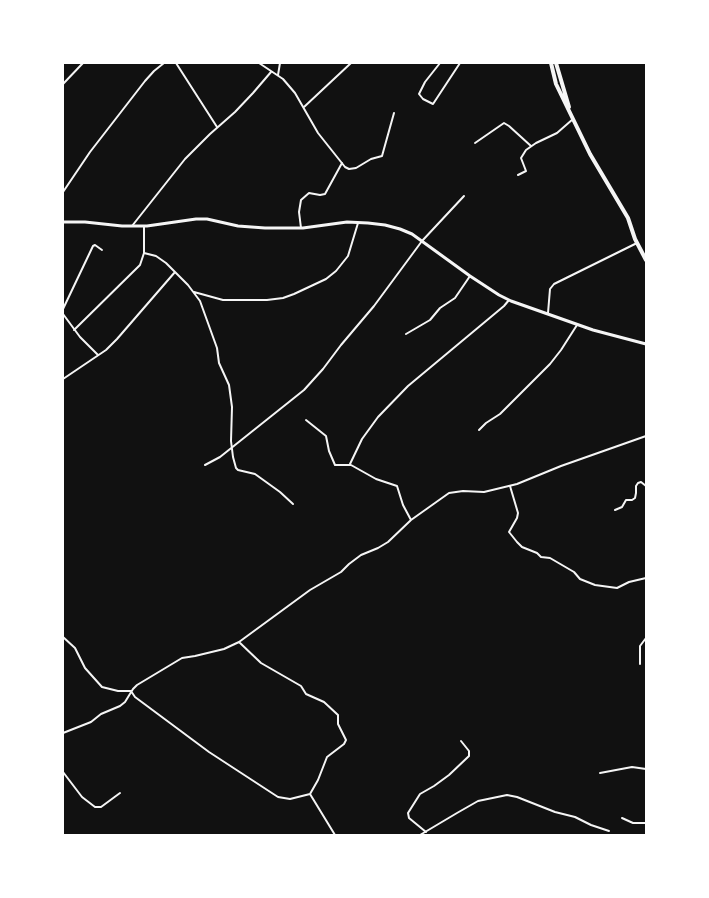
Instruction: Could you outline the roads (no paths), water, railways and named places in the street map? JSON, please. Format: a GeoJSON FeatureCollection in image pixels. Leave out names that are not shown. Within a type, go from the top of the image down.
{"type":"FeatureCollection","features":[{"type":"Feature","properties":{"kind":"main road"},"geometry":{"type":"LineString","coordinates":[[551,63],[556,84],[590,154],[628,218],[646,260]]}},
{"type":"Feature","properties":{"kind":"main road"},"geometry":{"type":"LineString","coordinates":[[556,63],[573,119]]}},
{"type":"Feature","properties":{"kind":"street"},"geometry":{"type":"LineString","coordinates":[[63,84],[83,63]]}},
{"type":"Feature","properties":{"kind":"street"},"geometry":{"type":"LineString","coordinates":[[63,192],[90,152],[145,81],[164,63]]}},
{"type":"Feature","properties":{"kind":"street"},"geometry":{"type":"LineString","coordinates":[[176,63],[217,127]]}},
{"type":"Feature","properties":{"kind":"street"},"geometry":{"type":"LineString","coordinates":[[259,63],[278,75],[296,93],[318,133],[345,167],[352,170],[374,157],[382,156],[394,113]]}},
{"type":"Feature","properties":{"kind":"street"},"geometry":{"type":"LineString","coordinates":[[278,75],[280,63]]}},
{"type":"Feature","properties":{"kind":"street"},"geometry":{"type":"LineString","coordinates":[[304,107],[351,63]]}},
{"type":"Feature","properties":{"kind":"street"},"geometry":{"type":"LineString","coordinates":[[440,63],[419,94],[433,104],[460,63]]}},
{"type":"Feature","properties":{"kind":"street"},"geometry":{"type":"LineString","coordinates":[[132,226],[177,167],[235,112],[271,71]]}},
{"type":"Feature","properties":{"kind":"street"},"geometry":{"type":"LineString","coordinates":[[518,175],[526,171],[521,156],[531,146],[557,133],[573,119]]}},
{"type":"Feature","properties":{"kind":"street"},"geometry":{"type":"LineString","coordinates":[[475,143],[504,123],[531,146]]}},
{"type":"Feature","properties":{"kind":"street"},"geometry":{"type":"LineString","coordinates":[[302,228],[299,212],[302,200],[309,193],[324,194],[342,163]]}},
{"type":"Feature","properties":{"kind":"street"},"geometry":{"type":"LineString","coordinates":[[205,465],[220,457],[304,390],[324,369],[374,306],[422,241],[464,196]]}},
{"type":"Feature","properties":{"kind":"street"},"geometry":{"type":"LineString","coordinates":[[63,222],[155,226],[207,219],[238,226],[302,228],[347,222],[385,225],[400,229],[422,241],[470,276],[509,300],[577,325],[646,345]]}},
{"type":"Feature","properties":{"kind":"street"},"geometry":{"type":"LineString","coordinates":[[193,291],[223,300],[267,300],[294,294],[326,279],[336,271],[348,255],[358,223]]}},
{"type":"Feature","properties":{"kind":"street"},"geometry":{"type":"LineString","coordinates":[[74,330],[137,269],[144,253],[144,226]]}},
{"type":"Feature","properties":{"kind":"street"},"geometry":{"type":"LineString","coordinates":[[548,314],[550,290],[554,284],[638,243]]}},
{"type":"Feature","properties":{"kind":"street"},"geometry":{"type":"LineString","coordinates":[[63,309],[93,246],[102,250]]}},
{"type":"Feature","properties":{"kind":"street"},"geometry":{"type":"LineString","coordinates":[[144,253],[166,262],[200,301],[217,348],[219,363],[229,385],[232,407],[230,434],[234,464],[238,470],[255,474],[293,504]]}},
{"type":"Feature","properties":{"kind":"street"},"geometry":{"type":"LineString","coordinates":[[63,379],[117,339],[176,272]]}},
{"type":"Feature","properties":{"kind":"street"},"geometry":{"type":"LineString","coordinates":[[406,334],[430,320],[440,308],[455,298],[470,276]]}},
{"type":"Feature","properties":{"kind":"street"},"geometry":{"type":"LineString","coordinates":[[350,464],[362,439],[378,417],[408,386],[509,300]]}},
{"type":"Feature","properties":{"kind":"street"},"geometry":{"type":"LineString","coordinates":[[63,314],[74,330],[98,355]]}},
{"type":"Feature","properties":{"kind":"street"},"geometry":{"type":"LineString","coordinates":[[479,430],[500,414],[550,364],[577,325]]}},
{"type":"Feature","properties":{"kind":"street"},"geometry":{"type":"LineString","coordinates":[[306,420],[325,435],[335,465],[350,464],[379,480],[396,485],[411,520]]}},
{"type":"Feature","properties":{"kind":"street"},"geometry":{"type":"LineString","coordinates":[[63,733],[120,706],[131,691],[146,678],[182,658],[225,649],[239,642],[310,590],[341,572],[361,555],[388,542],[411,520],[449,493],[463,490],[484,492],[510,486],[646,436]]}},
{"type":"Feature","properties":{"kind":"street"},"geometry":{"type":"LineString","coordinates":[[615,510],[622,507],[626,500],[634,499],[638,483],[641,482],[646,486]]}},
{"type":"Feature","properties":{"kind":"street"},"geometry":{"type":"LineString","coordinates":[[510,486],[517,504],[518,515],[509,532],[522,547],[541,557],[550,558],[574,572],[580,579],[595,585],[617,588],[646,578]]}},
{"type":"Feature","properties":{"kind":"street"},"geometry":{"type":"LineString","coordinates":[[63,637],[75,648],[85,668],[99,685],[117,691],[131,691]]}},
{"type":"Feature","properties":{"kind":"street"},"geometry":{"type":"LineString","coordinates":[[640,664],[640,646],[646,638]]}},
{"type":"Feature","properties":{"kind":"street"},"geometry":{"type":"LineString","coordinates":[[131,691],[135,698],[209,752],[278,797],[290,800],[310,794],[327,757],[346,740],[338,724],[338,715],[324,702],[306,694],[301,686],[261,663],[239,642]]}},
{"type":"Feature","properties":{"kind":"street"},"geometry":{"type":"LineString","coordinates":[[426,832],[409,818],[408,813],[420,794],[469,756],[469,750],[461,741]]}},
{"type":"Feature","properties":{"kind":"street"},"geometry":{"type":"LineString","coordinates":[[600,773],[632,767],[646,769]]}},
{"type":"Feature","properties":{"kind":"street"},"geometry":{"type":"LineString","coordinates":[[63,772],[82,797],[95,807],[101,807],[120,793]]}},
{"type":"Feature","properties":{"kind":"street"},"geometry":{"type":"LineString","coordinates":[[310,794],[335,835]]}},
{"type":"Feature","properties":{"kind":"street"},"geometry":{"type":"LineString","coordinates":[[420,835],[478,801],[507,795],[575,817],[609,831]]}},
{"type":"Feature","properties":{"kind":"street"},"geometry":{"type":"LineString","coordinates":[[622,818],[633,823],[646,823]]}}]}
